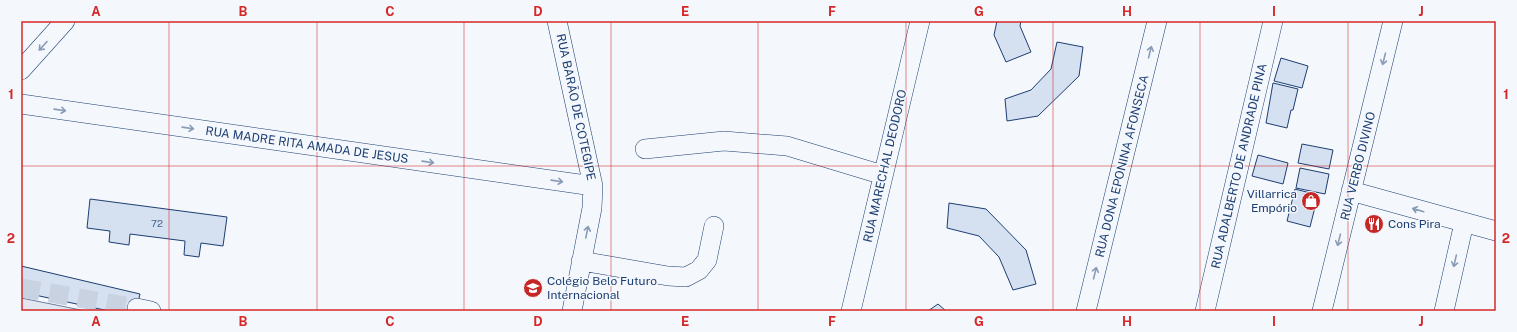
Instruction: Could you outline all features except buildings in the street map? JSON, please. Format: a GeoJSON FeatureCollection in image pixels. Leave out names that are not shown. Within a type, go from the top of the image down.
{"type":"FeatureCollection","features":[{"type":"Feature","properties":{"kind":"street"},"geometry":{"type":"LineString","coordinates":[[21,70],[65,21]]}},
{"type":"Feature","properties":{"kind":"street","name":"RUA BARÃO DE COTEGIPE"},"geometry":{"type":"LineString","coordinates":[[557,21],[593,186],[592,208],[572,311]]}},
{"type":"Feature","properties":{"kind":"street","name":"RUA MARECHAL DEODORO"},"geometry":{"type":"LineString","coordinates":[[851,311],[920,21]]}},
{"type":"Feature","properties":{"kind":"street","name":"RUA DONA EPONINA AFONSECA"},"geometry":{"type":"LineString","coordinates":[[1086,311],[1157,21]]}},
{"type":"Feature","properties":{"kind":"street","name":"RUA ADALBERTO DE ANDRADE PINA"},"geometry":{"type":"LineString","coordinates":[[1205,311],[1273,21]]}},
{"type":"Feature","properties":{"kind":"street","name":"RUA VERBO DIVINO"},"geometry":{"type":"LineString","coordinates":[[1322,311],[1393,21]]}},
{"type":"Feature","properties":{"kind":"street","name":"RUA MADRE RITA AMADA DE JESUS"},"geometry":{"type":"LineString","coordinates":[[21,104],[593,186]]}},
{"type":"Feature","properties":{"kind":"street"},"geometry":{"type":"LineString","coordinates":[[646,149],[724,141],[787,146],[883,175]]}},
{"type":"Feature","properties":{"kind":"street"},"geometry":{"type":"LineString","coordinates":[[1351,191],[1496,231]]}},
{"type":"Feature","properties":{"kind":"street"},"geometry":{"type":"LineString","coordinates":[[1444,311],[1464,223]]}},
{"type":"Feature","properties":{"kind":"street"},"geometry":{"type":"LineString","coordinates":[[581,261],[668,276],[686,277],[699,270],[707,260],[714,226]]}},
{"type":"Feature","properties":{"kind":"shaded area"},"geometry":{"type":"Polygon","coordinates":[[[21,298],[86,311],[21,311],[21,298]]]}},
{"type":"Feature","properties":{"kind":"tunnel"},"geometry":{"type":"LineString","coordinates":[[21,288],[137,308]]}},
{"type":"Feature","properties":{"kind":"place","name":"Villarrica Empório"},"geometry":{"type":"Point","coordinates":[1311,201]}},
{"type":"Feature","properties":{"kind":"place","name":"Cons Pira"},"geometry":{"type":"Point","coordinates":[1374,224]}},
{"type":"Feature","properties":{"kind":"place","name":"Colégio Belo Futuro Internacional"},"geometry":{"type":"Point","coordinates":[533,288]}}]}
